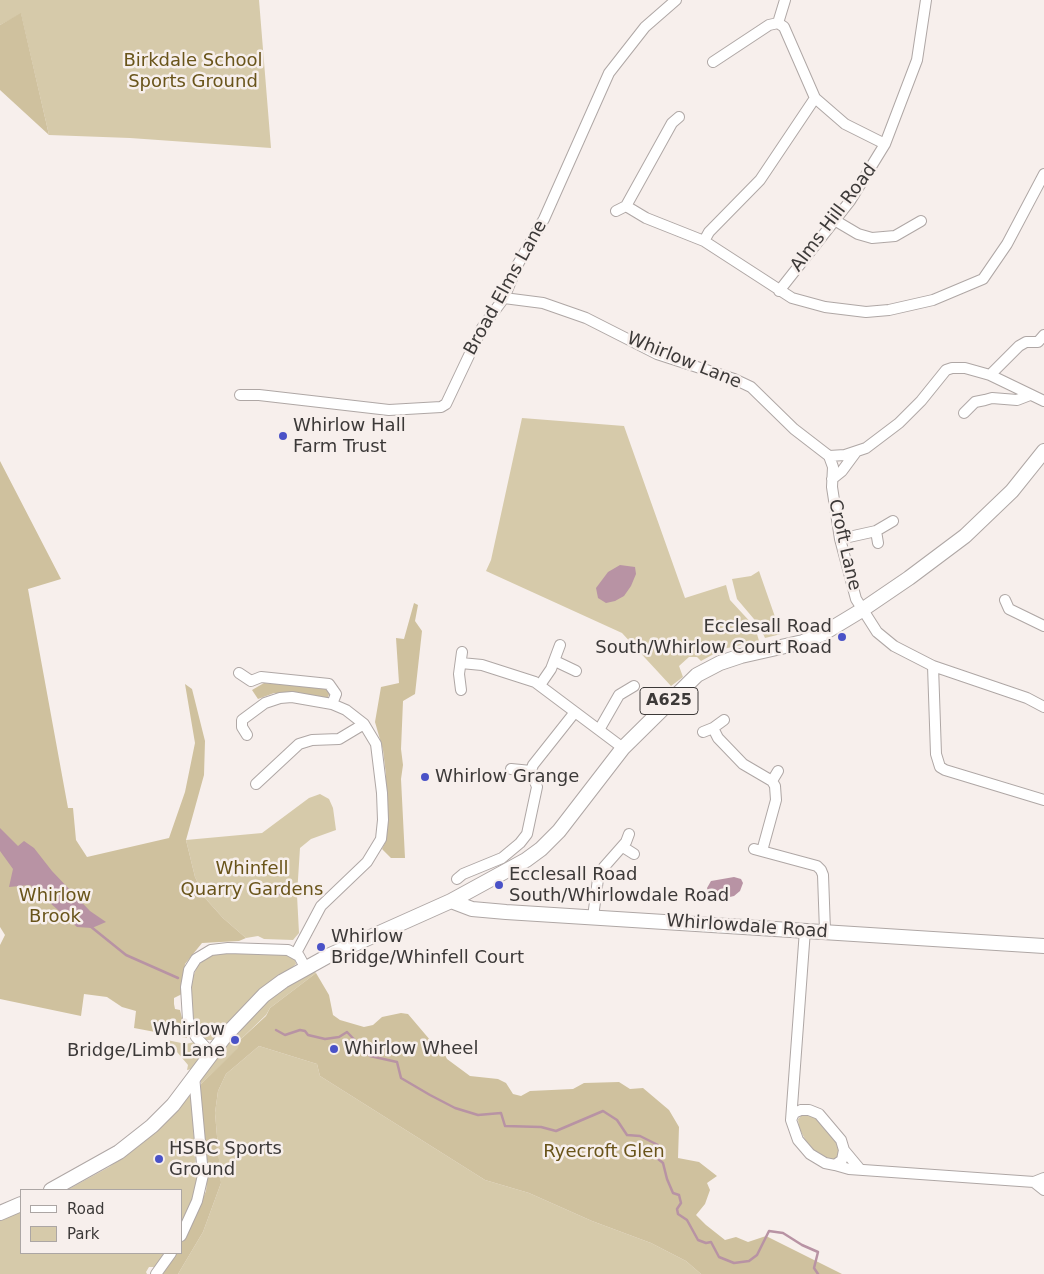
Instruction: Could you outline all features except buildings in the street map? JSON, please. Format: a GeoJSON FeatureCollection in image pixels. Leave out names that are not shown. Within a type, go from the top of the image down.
{"type":"FeatureCollection","features":[{"type":"Feature","properties":{"kind":"main road","name":"A625"},"geometry":{"type":"LineString","coordinates":[[53,1189],[131,1143],[163,1116],[211,1052],[264,995],[305,967],[451,901],[505,873],[541,849],[558,831],[623,748],[697,675],[720,663],[741,656],[803,642],[824,633],[862,610],[965,536],[1012,491],[1044,451]]}},
{"type":"Feature","properties":{"kind":"main road","name":"Whirlowdale Road"},"geometry":{"type":"LineString","coordinates":[[451,901],[472,909],[1044,946]]}},
{"type":"Feature","properties":{"kind":"main road"},"geometry":{"type":"LineString","coordinates":[[0,1213],[20,1204]]}},
{"type":"Feature","properties":{"kind":"street","name":"Broad Elms Lane"},"geometry":{"type":"LineString","coordinates":[[240,395],[259,395],[389,410],[441,407],[446,404],[482,328],[504,298],[518,264],[560,185],[609,73],[645,27],[676,0]]}},
{"type":"Feature","properties":{"kind":"street"},"geometry":{"type":"LineString","coordinates":[[778,23],[785,0]]}},
{"type":"Feature","properties":{"kind":"street","name":"Alms Hill Road"},"geometry":{"type":"LineString","coordinates":[[778,291],[836,221],[865,179],[885,144],[917,60],[926,0]]}},
{"type":"Feature","properties":{"kind":"street"},"geometry":{"type":"LineString","coordinates":[[713,62],[769,25],[778,23]]}},
{"type":"Feature","properties":{"kind":"street"},"geometry":{"type":"LineString","coordinates":[[778,23],[784,28],[816,98],[845,124],[885,144]]}},
{"type":"Feature","properties":{"kind":"street"},"geometry":{"type":"LineString","coordinates":[[704,241],[709,232],[760,180],[816,98]]}},
{"type":"Feature","properties":{"kind":"street"},"geometry":{"type":"LineString","coordinates":[[616,211],[626,206],[672,123],[679,117]]}},
{"type":"Feature","properties":{"kind":"street"},"geometry":{"type":"LineString","coordinates":[[626,206],[646,218],[704,241],[778,291],[807,303],[866,312],[909,306],[976,283],[988,275],[1044,174]]}},
{"type":"Feature","properties":{"kind":"street"},"geometry":{"type":"LineString","coordinates":[[836,221],[858,234],[872,238],[895,236],[921,222]]}},
{"type":"Feature","properties":{"kind":"street","name":"Whirlow Lane"},"geometry":{"type":"LineString","coordinates":[[504,298],[542,303],[578,315],[657,354],[734,379],[751,387],[794,429],[829,456]]}},
{"type":"Feature","properties":{"kind":"street"},"geometry":{"type":"LineString","coordinates":[[990,376],[1019,346],[1026,342],[1038,342],[1044,335]]}},
{"type":"Feature","properties":{"kind":"street"},"geometry":{"type":"LineString","coordinates":[[829,456],[856,452],[866,448],[899,423],[921,401],[946,370],[965,368],[990,376],[1044,401]]}},
{"type":"Feature","properties":{"kind":"street"},"geometry":{"type":"LineString","coordinates":[[964,414],[975,402],[992,398],[1017,400],[1030,395]]}},
{"type":"Feature","properties":{"kind":"street","name":"Croft Lane"},"geometry":{"type":"LineString","coordinates":[[832,478],[842,471],[856,452]]}},
{"type":"Feature","properties":{"kind":"street","name":"Croft Lane"},"geometry":{"type":"LineString","coordinates":[[829,456],[833,467],[832,478],[840,539],[856,598],[877,632],[894,646],[934,666],[1028,698],[1044,707]]}},
{"type":"Feature","properties":{"kind":"street"},"geometry":{"type":"LineString","coordinates":[[840,539],[876,531],[893,521]]}},
{"type":"Feature","properties":{"kind":"street"},"geometry":{"type":"LineString","coordinates":[[876,531],[878,543]]}},
{"type":"Feature","properties":{"kind":"street"},"geometry":{"type":"LineString","coordinates":[[1005,600],[1009,609],[1044,626]]}},
{"type":"Feature","properties":{"kind":"street"},"geometry":{"type":"LineString","coordinates":[[540,686],[555,661],[560,645]]}},
{"type":"Feature","properties":{"kind":"street"},"geometry":{"type":"LineString","coordinates":[[461,690],[462,652]]}},
{"type":"Feature","properties":{"kind":"street"},"geometry":{"type":"LineString","coordinates":[[555,661],[576,671]]}},
{"type":"Feature","properties":{"kind":"street"},"geometry":{"type":"LineString","coordinates":[[461,663],[482,665],[529,680],[540,686],[623,748]]}},
{"type":"Feature","properties":{"kind":"street"},"geometry":{"type":"LineString","coordinates":[[934,666],[936,754],[940,767],[1044,800]]}},
{"type":"Feature","properties":{"kind":"street"},"geometry":{"type":"LineString","coordinates":[[239,673],[251,681],[261,678],[329,684],[336,694],[332,704]]}},
{"type":"Feature","properties":{"kind":"street"},"geometry":{"type":"LineString","coordinates":[[599,730],[619,696],[634,686]]}},
{"type":"Feature","properties":{"kind":"street"},"geometry":{"type":"LineString","coordinates":[[247,735],[242,727],[242,720],[265,703],[280,698],[308,699],[332,704],[346,710],[364,724],[376,744],[379,759],[383,820],[381,839],[367,862],[322,906],[296,953]]}},
{"type":"Feature","properties":{"kind":"street"},"geometry":{"type":"LineString","coordinates":[[459,873],[502,858],[520,844],[527,834],[537,787],[531,771],[533,765],[574,712]]}},
{"type":"Feature","properties":{"kind":"street"},"geometry":{"type":"LineString","coordinates":[[724,720],[708,730],[743,764],[772,780],[777,793],[758,850],[817,866],[821,870],[823,875],[825,931]]}},
{"type":"Feature","properties":{"kind":"street"},"geometry":{"type":"LineString","coordinates":[[256,784],[299,744],[312,740],[339,739],[364,724]]}},
{"type":"Feature","properties":{"kind":"street"},"geometry":{"type":"LineString","coordinates":[[511,769],[531,771]]}},
{"type":"Feature","properties":{"kind":"street"},"geometry":{"type":"LineString","coordinates":[[772,780],[778,771]]}},
{"type":"Feature","properties":{"kind":"street"},"geometry":{"type":"LineString","coordinates":[[592,917],[598,879],[604,867],[623,847],[630,834]]}},
{"type":"Feature","properties":{"kind":"street"},"geometry":{"type":"LineString","coordinates":[[623,847],[634,854]]}},
{"type":"Feature","properties":{"kind":"street"},"geometry":{"type":"LineString","coordinates":[[805,930],[791,1120],[798,1140],[810,1154],[825,1163],[859,1168],[1034,1182],[1044,1178]]}},
{"type":"Feature","properties":{"kind":"street"},"geometry":{"type":"LineString","coordinates":[[211,1052],[196,1037],[188,1020],[186,987],[189,970],[196,959],[211,950],[228,948],[288,950],[296,953],[305,967]]}},
{"type":"Feature","properties":{"kind":"street"},"geometry":{"type":"LineString","coordinates":[[182,1234],[197,1201],[202,1175],[194,1076]]}},
{"type":"Feature","properties":{"kind":"street"},"geometry":{"type":"LineString","coordinates":[[794,1093],[809,1110]]}},
{"type":"Feature","properties":{"kind":"street"},"geometry":{"type":"LineString","coordinates":[[791,1120],[794,1113],[801,1110],[809,1110],[818,1114],[831,1125],[841,1140],[844,1150],[859,1168]]}},
{"type":"Feature","properties":{"kind":"street"},"geometry":{"type":"LineString","coordinates":[[835,1165],[842,1160],[844,1150]]}},
{"type":"Feature","properties":{"kind":"street"},"geometry":{"type":"LineString","coordinates":[[1034,1182],[1044,1190]]}},
{"type":"Feature","properties":{"kind":"street"},"geometry":{"type":"LineString","coordinates":[[156,1274],[170,1254]]}},
{"type":"Feature","properties":{"kind":"green space","name":"Birkdale School Sports Ground"},"geometry":{"type":"Polygon","coordinates":[[[0,0],[259,0],[271,148],[130,138],[49,135],[21,14],[0,25],[0,0]]]}},
{"type":"Feature","properties":{"kind":"green space"},"geometry":{"type":"Polygon","coordinates":[[[21,13],[49,135],[0,90],[0,25],[21,13]]]}},
{"type":"Feature","properties":{"kind":"green space"},"geometry":{"type":"Polygon","coordinates":[[[522,418],[624,426],[685,598],[726,585],[730,600],[755,627],[759,641],[723,649],[701,661],[697,657],[689,657],[679,666],[683,677],[671,686],[622,633],[486,571],[491,560],[522,418]]]}},
{"type":"Feature","properties":{"kind":"green space","name":"Whirlow Brook"},"geometry":{"type":"Polygon","coordinates":[[[0,461],[61,579],[28,589],[68,808],[73,808],[76,840],[87,857],[169,838],[185,792],[195,743],[185,684],[192,689],[205,741],[204,775],[186,840],[195,877],[205,898],[223,918],[246,938],[239,941],[202,943],[185,964],[182,994],[174,998],[174,1004],[175,1009],[180,1010],[187,1038],[134,1028],[136,1011],[122,1007],[107,997],[84,994],[81,1016],[0,999],[0,945],[5,935],[0,927],[0,461]]]}},
{"type":"Feature","properties":{"kind":"green space"},"geometry":{"type":"Polygon","coordinates":[[[759,571],[781,634],[765,638],[759,625],[737,599],[732,579],[751,576],[759,571]]]}},
{"type":"Feature","properties":{"kind":"green space"},"geometry":{"type":"Polygon","coordinates":[[[414,603],[418,605],[415,621],[422,631],[415,694],[403,701],[401,749],[403,765],[401,779],[405,858],[391,858],[382,849],[386,841],[386,775],[383,750],[375,722],[381,687],[399,683],[396,638],[404,639],[414,603]]]}},
{"type":"Feature","properties":{"kind":"green space"},"geometry":{"type":"Polygon","coordinates":[[[264,683],[325,688],[330,692],[328,697],[274,693],[258,699],[252,690],[264,683]]]}},
{"type":"Feature","properties":{"kind":"green space","name":"Whinfell Quarry Gardens"},"geometry":{"type":"Polygon","coordinates":[[[320,794],[329,799],[333,808],[336,830],[311,839],[300,848],[297,895],[299,933],[293,940],[264,939],[258,936],[246,938],[223,918],[205,898],[195,877],[186,840],[262,833],[309,798],[320,794]]]}},
{"type":"Feature","properties":{"kind":"green space"},"geometry":{"type":"Polygon","coordinates":[[[220,953],[290,954],[295,958],[296,964],[212,1040],[206,1040],[200,1034],[192,1014],[192,979],[198,965],[208,957],[220,953]]]}},
{"type":"Feature","properties":{"kind":"green space"},"geometry":{"type":"Polygon","coordinates":[[[312,968],[316,973],[270,1008],[266,1015],[240,1040],[239,1048],[201,1084],[201,1072],[270,997],[312,968]]]}},
{"type":"Feature","properties":{"kind":"green space","name":"Ryecroft Glen"},"geometry":{"type":"Polygon","coordinates":[[[316,973],[329,995],[333,1015],[340,1020],[364,1027],[373,1025],[382,1017],[401,1013],[408,1014],[436,1047],[441,1047],[447,1059],[470,1076],[498,1079],[506,1083],[513,1094],[521,1096],[530,1091],[573,1089],[584,1083],[619,1082],[630,1089],[643,1088],[669,1110],[679,1127],[678,1158],[699,1162],[717,1176],[707,1183],[710,1190],[705,1204],[696,1215],[706,1225],[725,1240],[736,1237],[748,1242],[766,1236],[842,1274],[701,1274],[686,1261],[651,1243],[592,1221],[529,1193],[485,1180],[320,1076],[317,1064],[259,1046],[226,1074],[218,1091],[215,1113],[221,1183],[203,1232],[178,1274],[161,1274],[174,1254],[182,1254],[182,1241],[190,1229],[206,1191],[208,1168],[199,1090],[201,1084],[238,1048],[240,1040],[266,1016],[270,1008],[316,973]]]}},
{"type":"Feature","properties":{"kind":"green space"},"geometry":{"type":"Polygon","coordinates":[[[167,1040],[186,1044],[194,1042],[201,1049],[201,1055],[192,1069],[187,1070],[188,1065],[167,1040]]]}},
{"type":"Feature","properties":{"kind":"green space"},"geometry":{"type":"Polygon","coordinates":[[[259,1046],[317,1064],[320,1076],[485,1180],[529,1193],[592,1221],[651,1243],[686,1261],[701,1274],[178,1274],[203,1232],[221,1183],[215,1113],[218,1091],[226,1074],[259,1046]]]}},
{"type":"Feature","properties":{"kind":"green space","name":"HSBC Sports Ground"},"geometry":{"type":"Polygon","coordinates":[[[188,1096],[191,1096],[197,1180],[189,1210],[182,1221],[182,1189],[69,1189],[109,1167],[139,1146],[158,1129],[188,1096]]]}},
{"type":"Feature","properties":{"kind":"green space"},"geometry":{"type":"Polygon","coordinates":[[[803,1114],[811,1114],[828,1128],[838,1142],[840,1151],[837,1160],[826,1160],[816,1154],[807,1143],[799,1128],[798,1119],[803,1114]]]}},
{"type":"Feature","properties":{"kind":"green space"},"geometry":{"type":"Polygon","coordinates":[[[20,1210],[20,1254],[163,1254],[156,1267],[149,1267],[146,1272],[147,1274],[0,1274],[0,1219],[20,1210]]]}},
{"type":"Feature","properties":{"kind":"shaded area"},"geometry":{"type":"Polygon","coordinates":[[[620,565],[635,567],[636,574],[624,596],[606,603],[598,598],[596,588],[608,572],[620,565]]]}},
{"type":"Feature","properties":{"kind":"shaded area"},"geometry":{"type":"Polygon","coordinates":[[[0,828],[18,846],[24,841],[34,848],[52,871],[90,911],[106,922],[92,928],[77,927],[30,885],[9,887],[13,869],[0,851],[0,828]]]}},
{"type":"Feature","properties":{"kind":"shaded area"},"geometry":{"type":"Polygon","coordinates":[[[734,877],[741,879],[743,883],[740,891],[734,896],[717,900],[710,898],[707,888],[711,881],[734,877]]]}},
{"type":"Feature","properties":{"kind":"shaded area"},"geometry":{"type":"Polygon","coordinates":[[[286,883],[288,889],[282,895],[271,895],[271,887],[286,883]]]}},
{"type":"Feature","properties":{"kind":"waterway"},"geometry":{"type":"LineString","coordinates":[[90,926],[126,955],[178,978]]}},
{"type":"Feature","properties":{"kind":"waterway"},"geometry":{"type":"LineString","coordinates":[[276,1030],[285,1035],[300,1030],[305,1031],[308,1035],[325,1039],[339,1037],[347,1032],[370,1056],[397,1062],[401,1078],[455,1108],[478,1115],[501,1113],[505,1126],[541,1127],[556,1131],[603,1111],[617,1120],[627,1135],[640,1136],[658,1145],[657,1158],[663,1163],[673,1193],[679,1195],[681,1203],[677,1209],[678,1214],[687,1220],[698,1240],[706,1243],[711,1242],[719,1257],[734,1263],[749,1261],[757,1255],[769,1231],[783,1233],[818,1252],[814,1268],[818,1274]]}},
{"type":"Feature","properties":{"kind":"place","name":"Whirlow Hall Farm Trust"},"geometry":{"type":"Point","coordinates":[283,436]}},
{"type":"Feature","properties":{"kind":"place","name":"Ecclesall Road South/Whirlow Court Road"},"geometry":{"type":"Point","coordinates":[842,637]}},
{"type":"Feature","properties":{"kind":"place","name":"Whirlow Grange"},"geometry":{"type":"Point","coordinates":[425,777]}},
{"type":"Feature","properties":{"kind":"place","name":"Ecclesall Road South/Whirlowdale Road"},"geometry":{"type":"Point","coordinates":[499,885]}},
{"type":"Feature","properties":{"kind":"place","name":"Whirlow Bridge/Whinfell Court"},"geometry":{"type":"Point","coordinates":[321,947]}},
{"type":"Feature","properties":{"kind":"place","name":"Whirlow Bridge/Limb Lane"},"geometry":{"type":"Point","coordinates":[235,1040]}},
{"type":"Feature","properties":{"kind":"place","name":"Whirlow Wheel"},"geometry":{"type":"Point","coordinates":[334,1049]}},
{"type":"Feature","properties":{"kind":"place","name":"HSBC Sports Ground"},"geometry":{"type":"Point","coordinates":[159,1159]}}]}
